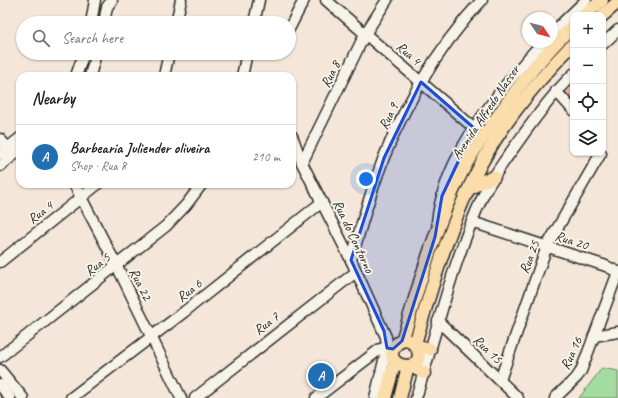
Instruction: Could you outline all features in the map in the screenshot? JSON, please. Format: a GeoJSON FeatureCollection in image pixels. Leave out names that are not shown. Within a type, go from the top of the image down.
{"type":"FeatureCollection","features":[{"type":"Feature","properties":{"kind":"main road"},"geometry":{"type":"LineString","coordinates":[[580,5],[602,0]]}},
{"type":"Feature","properties":{"kind":"main road"},"geometry":{"type":"LineString","coordinates":[[606,13],[618,2]]}},
{"type":"Feature","properties":{"kind":"main road","name":"Avenida Alfredo Nasser"},"geometry":{"type":"LineString","coordinates":[[394,346],[445,209],[459,177],[477,145],[517,88],[540,60],[570,29]]}},
{"type":"Feature","properties":{"kind":"main road","name":"Avenida Alfredo Nasser"},"geometry":{"type":"LineString","coordinates":[[416,345],[447,240],[482,161],[506,123],[529,93],[570,47]]}},
{"type":"Feature","properties":{"kind":"main road"},"geometry":{"type":"LineString","coordinates":[[469,190],[483,181],[494,177]]}},
{"type":"Feature","properties":{"kind":"main road"},"geometry":{"type":"LineString","coordinates":[[385,398],[395,362],[393,358],[394,346],[406,340],[430,349]]}},
{"type":"Feature","properties":{"kind":"main road"},"geometry":{"type":"LineString","coordinates":[[400,398],[410,366],[418,360],[419,355],[416,345]]}},
{"type":"Feature","properties":{"kind":"main road"},"geometry":{"type":"LineString","coordinates":[[395,362],[399,365],[410,366],[424,373]]}},
{"type":"Feature","properties":{"kind":"street"},"geometry":{"type":"LineString","coordinates":[[92,16],[95,0]]}},
{"type":"Feature","properties":{"kind":"street"},"geometry":{"type":"LineString","coordinates":[[105,16],[107,7],[111,0],[106,0]]}},
{"type":"Feature","properties":{"kind":"street"},"geometry":{"type":"LineString","coordinates":[[178,16],[182,0]]}},
{"type":"Feature","properties":{"kind":"street"},"geometry":{"type":"LineString","coordinates":[[256,16],[259,0]]}},
{"type":"Feature","properties":{"kind":"street"},"geometry":{"type":"LineString","coordinates":[[296,16],[304,0]]}},
{"type":"Feature","properties":{"kind":"street","name":"Rua 4"},"geometry":{"type":"LineString","coordinates":[[326,0],[474,128]]}},
{"type":"Feature","properties":{"kind":"street","name":"Rua 8"},"geometry":{"type":"LineString","coordinates":[[302,163],[365,34],[387,0]]}},
{"type":"Feature","properties":{"kind":"street","name":"Rua 9"},"geometry":{"type":"LineString","coordinates":[[351,260],[374,182],[421,82],[470,12],[482,0]]}},
{"type":"Feature","properties":{"kind":"street"},"geometry":{"type":"LineString","coordinates":[[558,27],[580,5]]}},
{"type":"Feature","properties":{"kind":"street"},"geometry":{"type":"LineString","coordinates":[[606,41],[618,30]]}},
{"type":"Feature","properties":{"kind":"street"},"geometry":{"type":"LineString","coordinates":[[435,237],[437,216],[449,178],[458,157],[474,128],[492,102],[538,48]]}},
{"type":"Feature","properties":{"kind":"street"},"geometry":{"type":"LineString","coordinates":[[77,72],[82,60]]}},
{"type":"Feature","properties":{"kind":"street"},"geometry":{"type":"LineString","coordinates":[[91,72],[94,60]]}},
{"type":"Feature","properties":{"kind":"street"},"geometry":{"type":"LineString","coordinates":[[165,72],[167,60]]}},
{"type":"Feature","properties":{"kind":"street"},"geometry":{"type":"LineString","coordinates":[[243,72],[245,60]]}},
{"type":"Feature","properties":{"kind":"street"},"geometry":{"type":"LineString","coordinates":[[416,398],[454,268],[472,222],[494,177],[528,128],[556,92],[570,77]]}},
{"type":"Feature","properties":{"kind":"street"},"geometry":{"type":"LineString","coordinates":[[556,92],[570,107]]}},
{"type":"Feature","properties":{"kind":"street"},"geometry":{"type":"LineString","coordinates":[[0,139],[8,148]]}},
{"type":"Feature","properties":{"kind":"street"},"geometry":{"type":"LineString","coordinates":[[0,154],[16,141]]}},
{"type":"Feature","properties":{"kind":"street","name":"Rua do Contorno"},"geometry":{"type":"LineString","coordinates":[[296,147],[302,163],[351,260],[386,337],[394,346]]}},
{"type":"Feature","properties":{"kind":"street"},"geometry":{"type":"LineString","coordinates":[[0,166],[16,153]]}},
{"type":"Feature","properties":{"kind":"street","name":"Rua 25"},"geometry":{"type":"LineString","coordinates":[[500,380],[547,246],[600,156]]}},
{"type":"Feature","properties":{"kind":"street","name":"Rua 22"},"geometry":{"type":"LineString","coordinates":[[76,188],[117,266],[181,398]]}},
{"type":"Feature","properties":{"kind":"street","name":"Rua 4"},"geometry":{"type":"LineString","coordinates":[[0,262],[93,188]]}},
{"type":"Feature","properties":{"kind":"street","name":"Rua 5"},"geometry":{"type":"LineString","coordinates":[[0,358],[166,226],[186,205],[199,188]]}},
{"type":"Feature","properties":{"kind":"street","name":"Rua 6"},"geometry":{"type":"LineString","coordinates":[[72,398],[322,202]]}},
{"type":"Feature","properties":{"kind":"street","name":"Rua 20"},"geometry":{"type":"LineString","coordinates":[[472,222],[606,266],[618,272]]}},
{"type":"Feature","properties":{"kind":"street","name":"Rua 7"},"geometry":{"type":"LineString","coordinates":[[194,398],[356,272]]}},
{"type":"Feature","properties":{"kind":"street","name":"Rua 16"},"geometry":{"type":"LineString","coordinates":[[556,398],[581,371],[618,272]]}},
{"type":"Feature","properties":{"kind":"street","name":"Rua 15"},"geometry":{"type":"LineString","coordinates":[[438,321],[518,398]]}},
{"type":"Feature","properties":{"kind":"street"},"geometry":{"type":"LineString","coordinates":[[594,336],[618,332]]}},
{"type":"Feature","properties":{"kind":"street"},"geometry":{"type":"LineString","coordinates":[[316,398],[380,349],[394,346]]}},
{"type":"Feature","properties":{"kind":"street"},"geometry":{"type":"LineString","coordinates":[[375,398],[394,346]]}},
{"type":"Feature","properties":{"kind":"street"},"geometry":{"type":"LineString","coordinates":[[0,370],[23,398]]}},
{"type":"Feature","properties":{"kind":"street"},"geometry":{"type":"LineString","coordinates":[[0,386],[10,398]]}},
{"type":"Feature","properties":{"kind":"highlighted area"},"geometry":{"type":"Polygon","coordinates":[[[421,82],[474,128],[442,196],[435,237],[402,341],[393,349],[387,348],[384,331],[351,260],[384,158],[421,82]]]}},
{"type":"Feature","properties":{"kind":"green space"},"geometry":{"type":"Polygon","coordinates":[[[602,368],[618,371],[618,398],[579,398],[602,368]]]}},
{"type":"Feature","properties":{"kind":"building"},"geometry":{"type":"Polygon","coordinates":[[[570,86],[570,97],[565,92],[570,86]]]}},
{"type":"Feature","properties":{"kind":"place","name":"Barbearia Juliender oliveira"},"geometry":{"type":"Point","coordinates":[321,376]}}]}
